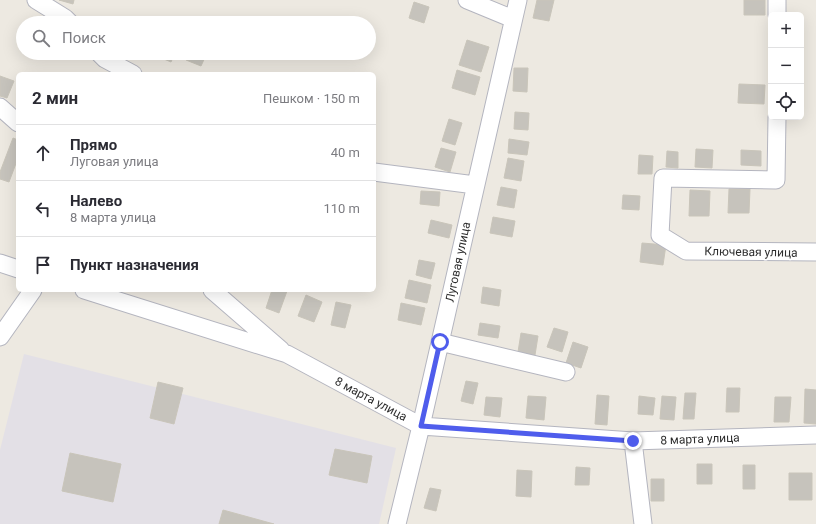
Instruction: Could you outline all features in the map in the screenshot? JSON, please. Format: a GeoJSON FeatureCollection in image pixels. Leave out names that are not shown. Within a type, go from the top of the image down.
{"type":"FeatureCollection","features":[{"type":"Feature","properties":{"kind":"street"},"geometry":{"type":"LineString","coordinates":[[36,0],[62,16]]}},
{"type":"Feature","properties":{"kind":"street"},"geometry":{"type":"LineString","coordinates":[[467,0],[513,19]]}},
{"type":"Feature","properties":{"kind":"street","name":"Луговая улица"},"geometry":{"type":"LineString","coordinates":[[397,524],[421,426],[518,0]]}},
{"type":"Feature","properties":{"kind":"street"},"geometry":{"type":"LineString","coordinates":[[777,0],[777,12]]}},
{"type":"Feature","properties":{"kind":"street"},"geometry":{"type":"LineString","coordinates":[[107,60],[129,72]]}},
{"type":"Feature","properties":{"kind":"street"},"geometry":{"type":"LineString","coordinates":[[0,107],[16,121]]}},
{"type":"Feature","properties":{"kind":"street","name":"Ключевая улица"},"geometry":{"type":"LineString","coordinates":[[777,120],[776,180],[663,178],[660,235],[686,251],[816,252]]}},
{"type":"Feature","properties":{"kind":"street"},"geometry":{"type":"LineString","coordinates":[[376,172],[475,185]]}},
{"type":"Feature","properties":{"kind":"street"},"geometry":{"type":"LineString","coordinates":[[0,263],[16,268]]}},
{"type":"Feature","properties":{"kind":"street"},"geometry":{"type":"LineString","coordinates":[[0,337],[32,292]]}},
{"type":"Feature","properties":{"kind":"street","name":"8 марта улица"},"geometry":{"type":"LineString","coordinates":[[90,292],[287,354],[421,426],[633,441],[816,435]]}},
{"type":"Feature","properties":{"kind":"street"},"geometry":{"type":"LineString","coordinates":[[214,292],[287,354]]}},
{"type":"Feature","properties":{"kind":"street"},"geometry":{"type":"LineString","coordinates":[[440,342],[566,372]]}},
{"type":"Feature","properties":{"kind":"street"},"geometry":{"type":"LineString","coordinates":[[633,441],[643,524]]}},
{"type":"Feature","properties":{"kind":"shaded area"},"geometry":{"type":"Polygon","coordinates":[[[24,354],[396,448],[379,524],[0,524],[0,450],[24,354]]]}},
{"type":"Feature","properties":{"kind":"building"},"geometry":{"type":"Polygon","coordinates":[[[59,0],[74,0],[73,4],[59,0]]]}},
{"type":"Feature","properties":{"kind":"building"},"geometry":{"type":"Polygon","coordinates":[[[537,0],[554,0],[549,21],[533,18],[537,0]]]}},
{"type":"Feature","properties":{"kind":"building"},"geometry":{"type":"Polygon","coordinates":[[[744,0],[765,0],[765,15],[744,15],[744,0]]]}},
{"type":"Feature","properties":{"kind":"building"},"geometry":{"type":"Polygon","coordinates":[[[414,2],[429,7],[424,23],[409,18],[414,2]]]}},
{"type":"Feature","properties":{"kind":"building"},"geometry":{"type":"Polygon","coordinates":[[[467,40],[489,47],[481,72],[459,65],[467,40]]]}},
{"type":"Feature","properties":{"kind":"building"},"geometry":{"type":"Polygon","coordinates":[[[186,60],[204,60],[201,66],[186,60]]]}},
{"type":"Feature","properties":{"kind":"building"},"geometry":{"type":"Polygon","coordinates":[[[514,68],[528,68],[527,92],[513,91],[514,68]]]}},
{"type":"Feature","properties":{"kind":"building"},"geometry":{"type":"Polygon","coordinates":[[[457,70],[480,77],[475,95],[452,88],[457,70]]]}},
{"type":"Feature","properties":{"kind":"building"},"geometry":{"type":"Polygon","coordinates":[[[0,76],[14,81],[7,98],[0,96],[0,76]]]}},
{"type":"Feature","properties":{"kind":"building"},"geometry":{"type":"Polygon","coordinates":[[[739,84],[765,85],[764,104],[738,103],[739,84]]]}},
{"type":"Feature","properties":{"kind":"building"},"geometry":{"type":"Polygon","coordinates":[[[515,112],[529,113],[528,130],[514,129],[515,112]]]}},
{"type":"Feature","properties":{"kind":"building"},"geometry":{"type":"Polygon","coordinates":[[[449,119],[462,123],[455,145],[442,141],[449,119]]]}},
{"type":"Feature","properties":{"kind":"building"},"geometry":{"type":"Polygon","coordinates":[[[13,138],[16,139],[16,163],[9,182],[0,179],[0,172],[13,138]]]}},
{"type":"Feature","properties":{"kind":"building"},"geometry":{"type":"Polygon","coordinates":[[[509,139],[529,142],[527,155],[508,153],[509,139]]]}},
{"type":"Feature","properties":{"kind":"building"},"geometry":{"type":"Polygon","coordinates":[[[441,148],[456,152],[450,172],[435,167],[441,148]]]}},
{"type":"Feature","properties":{"kind":"building"},"geometry":{"type":"Polygon","coordinates":[[[696,149],[713,150],[712,168],[695,167],[696,149]]]}},
{"type":"Feature","properties":{"kind":"building"},"geometry":{"type":"Polygon","coordinates":[[[741,150],[761,151],[761,166],[741,165],[741,150]]]}},
{"type":"Feature","properties":{"kind":"building"},"geometry":{"type":"Polygon","coordinates":[[[667,151],[678,152],[678,168],[666,167],[667,151]]]}},
{"type":"Feature","properties":{"kind":"building"},"geometry":{"type":"Polygon","coordinates":[[[639,155],[653,156],[652,174],[638,174],[639,155]]]}},
{"type":"Feature","properties":{"kind":"building"},"geometry":{"type":"Polygon","coordinates":[[[508,158],[524,161],[521,181],[504,178],[508,158]]]}},
{"type":"Feature","properties":{"kind":"building"},"geometry":{"type":"Polygon","coordinates":[[[501,187],[517,190],[514,208],[497,205],[501,187]]]}},
{"type":"Feature","properties":{"kind":"building"},"geometry":{"type":"Polygon","coordinates":[[[729,189],[750,189],[749,213],[728,213],[729,189]]]}},
{"type":"Feature","properties":{"kind":"building"},"geometry":{"type":"Polygon","coordinates":[[[690,190],[710,191],[709,216],[689,216],[690,190]]]}},
{"type":"Feature","properties":{"kind":"building"},"geometry":{"type":"Polygon","coordinates":[[[421,191],[440,192],[439,206],[420,204],[421,191]]]}},
{"type":"Feature","properties":{"kind":"building"},"geometry":{"type":"Polygon","coordinates":[[[623,195],[640,196],[639,210],[622,209],[623,195]]]}},
{"type":"Feature","properties":{"kind":"building"},"geometry":{"type":"Polygon","coordinates":[[[493,217],[515,221],[512,237],[490,233],[493,217]]]}},
{"type":"Feature","properties":{"kind":"building"},"geometry":{"type":"Polygon","coordinates":[[[431,220],[452,225],[449,238],[428,233],[431,220]]]}},
{"type":"Feature","properties":{"kind":"building"},"geometry":{"type":"Polygon","coordinates":[[[642,243],[666,245],[663,265],[640,262],[642,243]]]}},
{"type":"Feature","properties":{"kind":"building"},"geometry":{"type":"Polygon","coordinates":[[[419,260],[435,263],[431,279],[416,275],[419,260]]]}},
{"type":"Feature","properties":{"kind":"building"},"geometry":{"type":"Polygon","coordinates":[[[409,280],[431,285],[427,303],[405,298],[409,280]]]}},
{"type":"Feature","properties":{"kind":"building"},"geometry":{"type":"Polygon","coordinates":[[[483,287],[501,290],[499,306],[481,303],[483,287]]]}},
{"type":"Feature","properties":{"kind":"building"},"geometry":{"type":"Polygon","coordinates":[[[271,292],[287,292],[279,313],[266,308],[271,292]]]}},
{"type":"Feature","properties":{"kind":"building"},"geometry":{"type":"Polygon","coordinates":[[[306,295],[322,302],[314,322],[298,316],[306,295]]]}},
{"type":"Feature","properties":{"kind":"building"},"geometry":{"type":"Polygon","coordinates":[[[336,302],[351,305],[345,328],[331,325],[336,302]]]}},
{"type":"Feature","properties":{"kind":"building"},"geometry":{"type":"Polygon","coordinates":[[[401,303],[425,308],[421,325],[398,320],[401,303]]]}},
{"type":"Feature","properties":{"kind":"building"},"geometry":{"type":"Polygon","coordinates":[[[480,323],[500,326],[498,338],[478,335],[480,323]]]}},
{"type":"Feature","properties":{"kind":"building"},"geometry":{"type":"Polygon","coordinates":[[[554,328],[568,332],[562,352],[547,347],[554,328]]]}},
{"type":"Feature","properties":{"kind":"building"},"geometry":{"type":"Polygon","coordinates":[[[521,333],[538,336],[535,355],[518,352],[521,333]]]}},
{"type":"Feature","properties":{"kind":"building"},"geometry":{"type":"Polygon","coordinates":[[[573,342],[588,347],[581,368],[566,363],[573,342]]]}},
{"type":"Feature","properties":{"kind":"building"},"geometry":{"type":"Polygon","coordinates":[[[466,381],[478,383],[473,404],[461,401],[466,381]]]}},
{"type":"Feature","properties":{"kind":"building"},"geometry":{"type":"Polygon","coordinates":[[[158,382],[183,388],[174,424],[150,418],[158,382]]]}},
{"type":"Feature","properties":{"kind":"building"},"geometry":{"type":"Polygon","coordinates":[[[727,388],[740,388],[739,412],[726,412],[727,388]]]}},
{"type":"Feature","properties":{"kind":"building"},"geometry":{"type":"Polygon","coordinates":[[[805,389],[816,390],[816,424],[804,423],[805,389]]]}},
{"type":"Feature","properties":{"kind":"building"},"geometry":{"type":"Polygon","coordinates":[[[685,393],[696,393],[694,419],[683,419],[685,393]]]}},
{"type":"Feature","properties":{"kind":"building"},"geometry":{"type":"Polygon","coordinates":[[[597,395],[609,396],[607,425],[595,424],[597,395]]]}},
{"type":"Feature","properties":{"kind":"building"},"geometry":{"type":"Polygon","coordinates":[[[528,396],[546,397],[544,420],[526,418],[528,396]]]}},
{"type":"Feature","properties":{"kind":"building"},"geometry":{"type":"Polygon","coordinates":[[[639,396],[655,398],[653,415],[638,414],[639,396]]]}},
{"type":"Feature","properties":{"kind":"building"},"geometry":{"type":"Polygon","coordinates":[[[662,396],[676,397],[674,420],[660,419],[662,396]]]}},
{"type":"Feature","properties":{"kind":"building"},"geometry":{"type":"Polygon","coordinates":[[[486,397],[502,398],[500,417],[484,415],[486,397]]]}},
{"type":"Feature","properties":{"kind":"building"},"geometry":{"type":"Polygon","coordinates":[[[775,397],[791,397],[789,422],[774,422],[775,397]]]}},
{"type":"Feature","properties":{"kind":"building"},"geometry":{"type":"Polygon","coordinates":[[[335,449],[372,456],[367,483],[329,475],[335,449]]]}},
{"type":"Feature","properties":{"kind":"building"},"geometry":{"type":"Polygon","coordinates":[[[70,453],[121,464],[113,502],[62,491],[70,453]]]}},
{"type":"Feature","properties":{"kind":"building"},"geometry":{"type":"Polygon","coordinates":[[[697,464],[712,464],[712,484],[697,484],[697,464]]]}},
{"type":"Feature","properties":{"kind":"building"},"geometry":{"type":"Polygon","coordinates":[[[743,465],[755,465],[755,489],[743,489],[743,465]]]}},
{"type":"Feature","properties":{"kind":"building"},"geometry":{"type":"Polygon","coordinates":[[[576,467],[590,468],[589,485],[575,485],[576,467]]]}},
{"type":"Feature","properties":{"kind":"building"},"geometry":{"type":"Polygon","coordinates":[[[517,470],[532,471],[531,497],[516,496],[517,470]]]}},
{"type":"Feature","properties":{"kind":"building"},"geometry":{"type":"Polygon","coordinates":[[[789,473],[812,473],[812,500],[789,500],[789,473]]]}},
{"type":"Feature","properties":{"kind":"building"},"geometry":{"type":"Polygon","coordinates":[[[651,479],[664,479],[664,501],[651,501],[651,479]]]}},
{"type":"Feature","properties":{"kind":"building"},"geometry":{"type":"Polygon","coordinates":[[[430,488],[441,490],[436,511],[424,508],[430,488]]]}},
{"type":"Feature","properties":{"kind":"building"},"geometry":{"type":"Polygon","coordinates":[[[223,510],[274,524],[219,524],[223,510]]]}},
{"type":"Feature","properties":{"kind":"route"},"geometry":{"type":"LineString","coordinates":[[440,342],[421,426],[633,441]]}}]}
